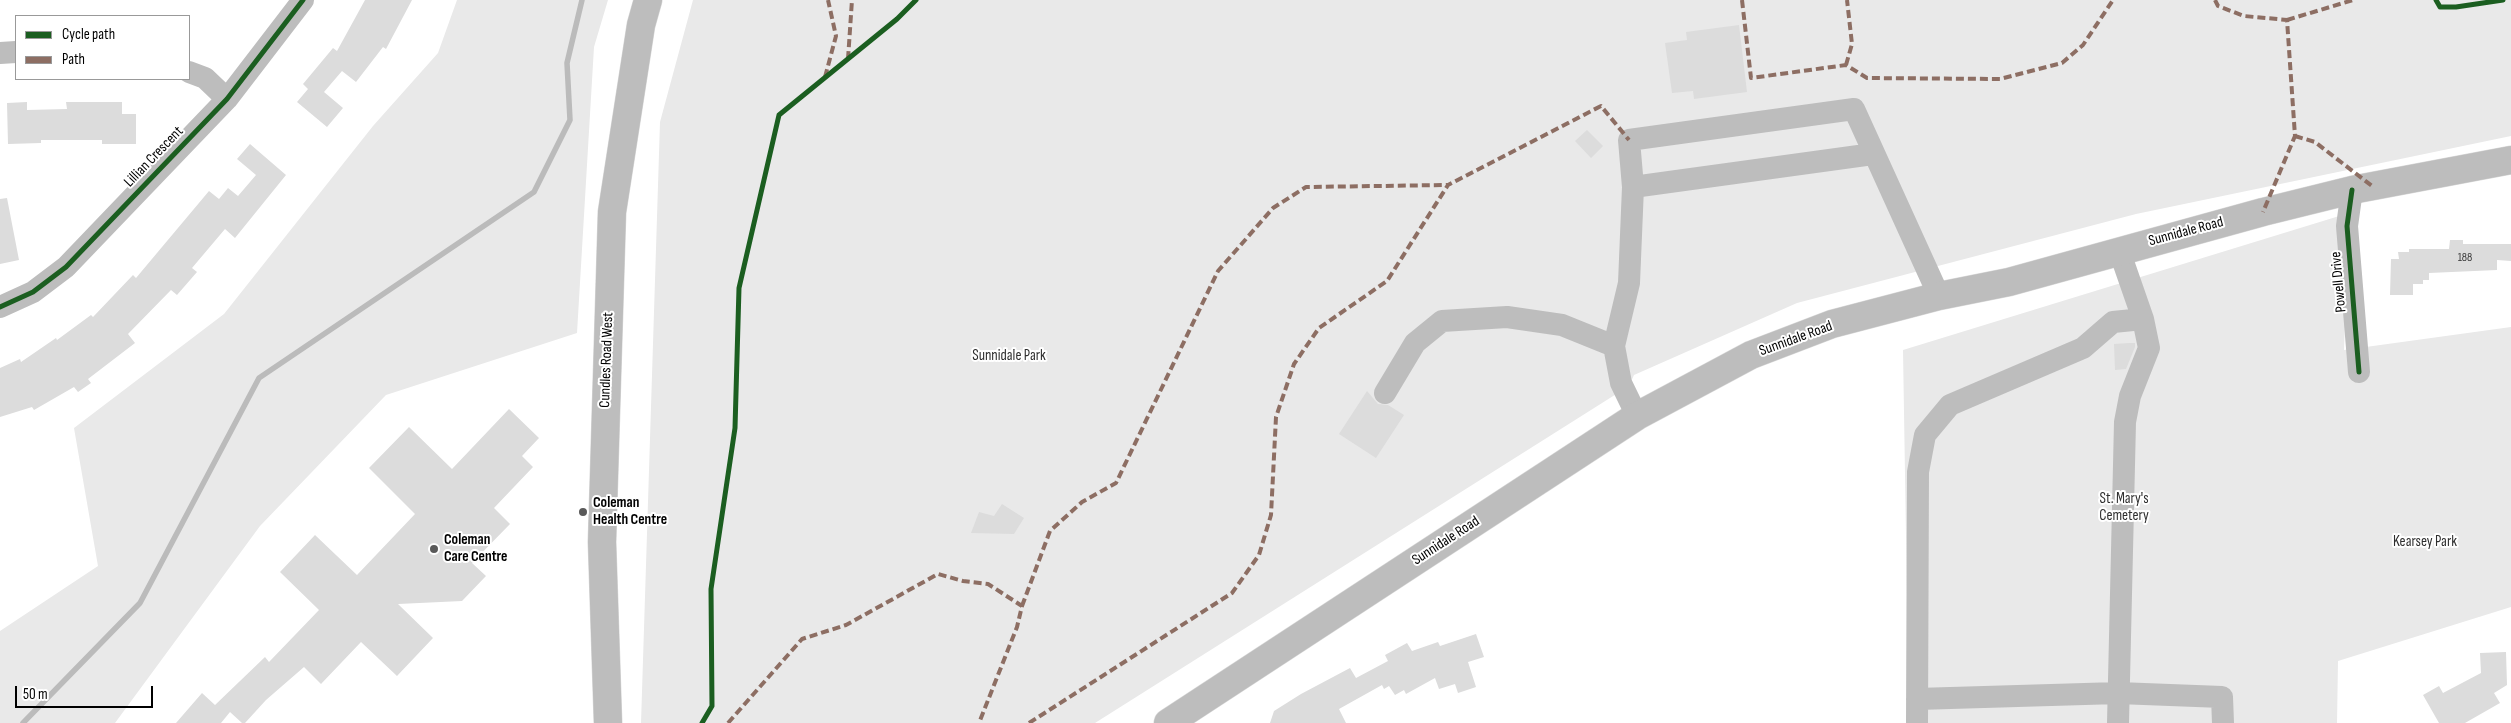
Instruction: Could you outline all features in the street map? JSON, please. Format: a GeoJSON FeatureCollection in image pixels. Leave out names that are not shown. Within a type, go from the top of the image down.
{"type":"FeatureCollection","features":[{"type":"Feature","properties":{"kind":"main road","name":"Cundles Road West"},"geometry":{"type":"LineString","coordinates":[[608,723],[602,537],[612,212],[642,24],[648,0]]}},
{"type":"Feature","properties":{"kind":"main road","name":"Sunnidale Road"},"geometry":{"type":"LineString","coordinates":[[1175,721],[1637,416],[1751,355],[1832,324],[1939,296],[2009,282],[2119,250],[2352,190],[2511,160]]}},
{"type":"Feature","properties":{"kind":"street","name":"Lillian Crescent"},"geometry":{"type":"LineString","coordinates":[[0,307],[34,292],[66,267],[227,99],[304,0]]}},
{"type":"Feature","properties":{"kind":"street"},"geometry":{"type":"LineString","coordinates":[[0,52],[15,52]]}},
{"type":"Feature","properties":{"kind":"street"},"geometry":{"type":"LineString","coordinates":[[190,72],[204,78],[227,99]]}},
{"type":"Feature","properties":{"kind":"street"},"geometry":{"type":"LineString","coordinates":[[1637,416],[1621,382],[1614,346],[1629,283],[1633,186],[1629,140],[1854,109],[1939,296]]}},
{"type":"Feature","properties":{"kind":"street"},"geometry":{"type":"LineString","coordinates":[[1633,186],[1873,154]]}},
{"type":"Feature","properties":{"kind":"street","name":"Powell Drive"},"geometry":{"type":"LineString","coordinates":[[2352,190],[2347,226],[2359,372]]}},
{"type":"Feature","properties":{"kind":"street"},"geometry":{"type":"LineString","coordinates":[[2118,723],[2125,422],[2130,396],[2149,348],[2143,319],[2119,250]]}},
{"type":"Feature","properties":{"kind":"street"},"geometry":{"type":"LineString","coordinates":[[1385,393],[1415,343],[1442,321],[1507,317],[1562,325],[1614,346]]}},
{"type":"Feature","properties":{"kind":"street"},"geometry":{"type":"LineString","coordinates":[[1917,723],[1918,472],[1925,435],[1950,405],[2082,348],[2113,322],[2143,319]]}},
{"type":"Feature","properties":{"kind":"street"},"geometry":{"type":"LineString","coordinates":[[1917,699],[2118,693],[2222,697],[2223,723]]}},
{"type":"Feature","properties":{"kind":"green space"},"geometry":{"type":"Polygon","coordinates":[[[457,0],[608,0],[594,47],[577,333],[386,395],[260,526],[115,723],[0,723],[0,631],[98,566],[74,428],[224,314],[373,126],[438,53],[457,0]]]}},
{"type":"Feature","properties":{"kind":"green space","name":"Sunnidale Park"},"geometry":{"type":"Polygon","coordinates":[[[693,0],[2511,0],[2511,136],[2136,214],[1797,303],[1634,375],[1629,386],[1095,723],[641,723],[660,122],[693,0]]]}},
{"type":"Feature","properties":{"kind":"green space","name":"St. Mary's Cemetery"},"geometry":{"type":"Polygon","coordinates":[[[2349,213],[2344,350],[2511,327],[2511,607],[2338,661],[2337,723],[1909,723],[1903,350],[2349,213]]]}},
{"type":"Feature","properties":{"kind":"building"},"geometry":{"type":"Polygon","coordinates":[[[365,0],[412,0],[386,49],[383,47],[356,82],[342,71],[324,92],[343,108],[327,127],[297,102],[308,89],[303,84],[333,48],[337,51],[365,0]]]}},
{"type":"Feature","properties":{"kind":"building"},"geometry":{"type":"Polygon","coordinates":[[[1739,25],[1747,92],[1694,99],[1693,91],[1672,93],[1665,43],[1687,40],[1686,32],[1739,25]]]}},
{"type":"Feature","properties":{"kind":"building"},"geometry":{"type":"Polygon","coordinates":[[[27,102],[27,110],[67,109],[66,102],[122,102],[122,114],[136,114],[136,144],[102,144],[102,140],[41,140],[41,143],[8,144],[7,103],[27,102]]]}},
{"type":"Feature","properties":{"kind":"building"},"geometry":{"type":"Polygon","coordinates":[[[1587,130],[1603,146],[1591,158],[1575,141],[1587,130]]]}},
{"type":"Feature","properties":{"kind":"building"},"geometry":{"type":"Polygon","coordinates":[[[250,144],[286,175],[235,238],[225,229],[192,268],[197,272],[177,295],[171,290],[128,334],[135,343],[88,379],[91,383],[78,392],[74,387],[34,410],[32,407],[0,417],[0,368],[20,359],[21,362],[56,338],[57,340],[91,315],[93,317],[133,275],[136,278],[209,191],[219,199],[228,188],[238,196],[256,175],[237,159],[250,144]]]}},
{"type":"Feature","properties":{"kind":"building"},"geometry":{"type":"Polygon","coordinates":[[[7,198],[19,260],[0,264],[0,199],[7,198]]]}},
{"type":"Feature","properties":{"kind":"building"},"geometry":{"type":"Polygon","coordinates":[[[2450,240],[2463,240],[2463,244],[2511,244],[2511,261],[2497,260],[2497,270],[2429,273],[2429,280],[2423,280],[2423,284],[2413,284],[2413,295],[2390,295],[2391,259],[2399,259],[2398,252],[2409,252],[2409,249],[2449,249],[2450,240]]]}},
{"type":"Feature","properties":{"kind":"building"},"geometry":{"type":"Polygon","coordinates":[[[2135,343],[2126,369],[2115,370],[2114,344],[2135,343]]]}},
{"type":"Feature","properties":{"kind":"building"},"geometry":{"type":"Polygon","coordinates":[[[1367,391],[1378,404],[1388,405],[1404,415],[1376,458],[1339,434],[1367,391]]]}},
{"type":"Feature","properties":{"kind":"building","name":"Coleman Care Centre"},"geometry":{"type":"Polygon","coordinates":[[[509,409],[539,438],[522,456],[533,467],[494,508],[510,524],[472,563],[486,576],[462,601],[398,604],[433,638],[397,676],[361,642],[321,684],[304,667],[266,700],[245,723],[242,723],[230,712],[221,723],[176,723],[202,693],[215,705],[265,657],[269,662],[319,610],[280,572],[315,535],[357,575],[415,514],[369,468],[409,427],[452,469],[509,409]]]}},
{"type":"Feature","properties":{"kind":"building"},"geometry":{"type":"Polygon","coordinates":[[[1002,504],[1024,518],[1014,534],[971,533],[979,512],[994,516],[1002,504]]]}},
{"type":"Feature","properties":{"kind":"building"},"geometry":{"type":"Polygon","coordinates":[[[1476,634],[1484,657],[1468,662],[1476,687],[1458,693],[1455,684],[1439,689],[1435,678],[1406,694],[1404,690],[1395,695],[1389,686],[1384,689],[1382,685],[1339,709],[1346,723],[1270,723],[1274,711],[1301,694],[1350,668],[1356,678],[1388,661],[1385,655],[1407,643],[1412,651],[1438,642],[1440,646],[1476,634]]]}},
{"type":"Feature","properties":{"kind":"building"},"geometry":{"type":"Polygon","coordinates":[[[2506,652],[2507,685],[2494,693],[2500,703],[2465,723],[2439,723],[2423,695],[2439,686],[2443,693],[2481,673],[2480,653],[2506,652]]]}},
{"type":"Feature","properties":{"kind":"waterway"},"geometry":{"type":"LineString","coordinates":[[23,723],[140,603],[259,378],[534,192],[570,120],[567,63],[582,0]]}},
{"type":"Feature","properties":{"kind":"marked path"},"geometry":{"type":"LineString","coordinates":[[825,77],[836,36],[828,0]]}},
{"type":"Feature","properties":{"kind":"marked path"},"geometry":{"type":"LineString","coordinates":[[848,59],[852,0]]}},
{"type":"Feature","properties":{"kind":"marked path"},"geometry":{"type":"LineString","coordinates":[[1742,0],[1751,78],[1846,65],[1867,78],[2000,79],[2062,63],[2083,45],[2113,0]]}},
{"type":"Feature","properties":{"kind":"marked path"},"geometry":{"type":"LineString","coordinates":[[1846,65],[1852,44],[1847,0]]}},
{"type":"Feature","properties":{"kind":"marked path"},"geometry":{"type":"LineString","coordinates":[[2215,0],[2218,6],[2244,16],[2287,20],[2295,136],[2263,212]]}},
{"type":"Feature","properties":{"kind":"marked path"},"geometry":{"type":"LineString","coordinates":[[2287,20],[2353,0]]}},
{"type":"Feature","properties":{"kind":"marked path"},"geometry":{"type":"LineString","coordinates":[[1029,723],[1232,593],[1259,555],[1271,515],[1276,417],[1294,364],[1319,328],[1387,281],[1448,185],[1601,106],[1629,140]]}},
{"type":"Feature","properties":{"kind":"marked path"},"geometry":{"type":"LineString","coordinates":[[2295,136],[2315,142],[2372,186]]}},
{"type":"Feature","properties":{"kind":"marked path"},"geometry":{"type":"LineString","coordinates":[[1022,606],[1050,531],[1082,502],[1116,483],[1218,271],[1273,208],[1306,187],[1448,185]]}},
{"type":"Feature","properties":{"kind":"marked path"},"geometry":{"type":"LineString","coordinates":[[728,723],[802,639],[846,625],[938,574],[963,581],[988,584],[1022,606],[1017,627],[979,723]]}},
{"type":"Feature","properties":{"kind":"cycle path"},"geometry":{"type":"LineString","coordinates":[[0,307],[33,292],[66,267],[227,99],[303,0]]}},
{"type":"Feature","properties":{"kind":"cycle path"},"geometry":{"type":"LineString","coordinates":[[702,723],[712,706],[711,589],[735,428],[739,288],[779,115],[897,19],[916,0]]}},
{"type":"Feature","properties":{"kind":"cycle path"},"geometry":{"type":"LineString","coordinates":[[2436,0],[2440,7],[2456,7],[2503,0]]}},
{"type":"Feature","properties":{"kind":"cycle path"},"geometry":{"type":"LineString","coordinates":[[2352,190],[2347,226],[2359,372]]}},
{"type":"Feature","properties":{"kind":"place","name":"Coleman Health Centre"},"geometry":{"type":"Point","coordinates":[583,512]}},
{"type":"Feature","properties":{"kind":"place","name":"Coleman Care Centre"},"geometry":{"type":"Point","coordinates":[434,549]}},
{"type":"Feature","properties":{"kind":"park label","name":"Kearsey Park"},"geometry":{"type":"Point","coordinates":[2425,542]}}]}
